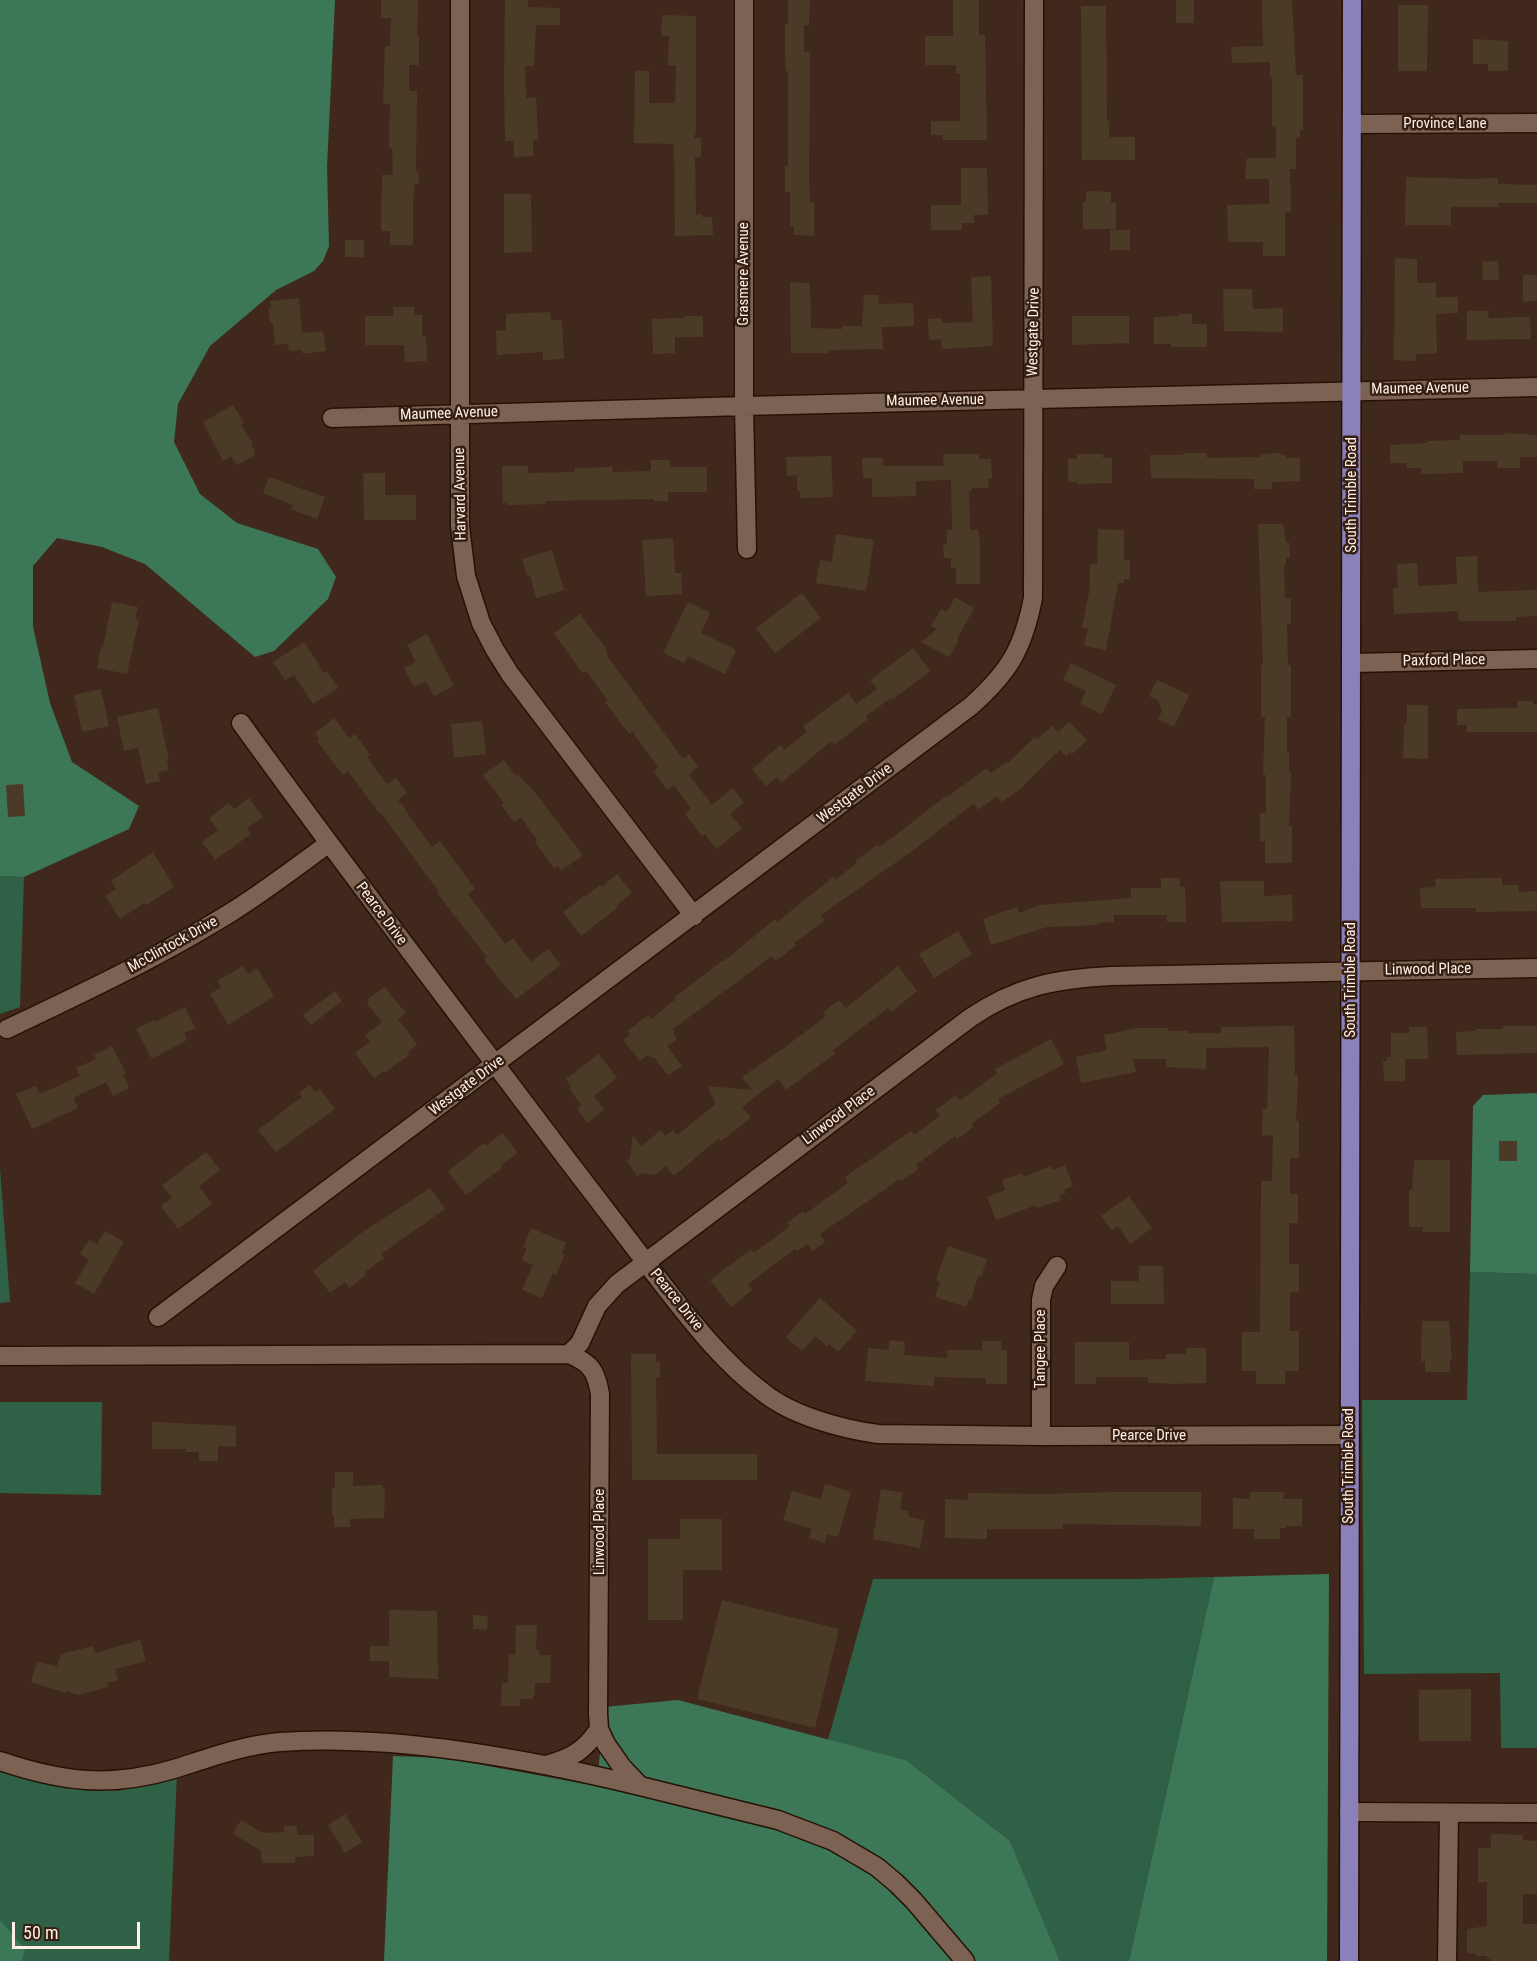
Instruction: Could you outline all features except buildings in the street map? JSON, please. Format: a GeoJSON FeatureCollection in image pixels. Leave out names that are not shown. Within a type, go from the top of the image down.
{"type":"FeatureCollection","features":[{"type":"Feature","properties":{"kind":"main road","name":"South Trimble Road"},"geometry":{"type":"LineString","coordinates":[[1348,1961],[1353,0]]}},
{"type":"Feature","properties":{"kind":"street","name":"Harvard Avenue"},"geometry":{"type":"LineString","coordinates":[[460,0],[460,525],[466,576],[481,623],[510,674],[694,916]]}},
{"type":"Feature","properties":{"kind":"street","name":"Grasmere Avenue"},"geometry":{"type":"LineString","coordinates":[[744,0],[744,405],[747,549]]}},
{"type":"Feature","properties":{"kind":"street","name":"Westgate Drive"},"geometry":{"type":"LineString","coordinates":[[158,1317],[971,706],[1000,679],[1010,664],[1025,632],[1033,598],[1034,0]]}},
{"type":"Feature","properties":{"kind":"street","name":"Province Lane"},"geometry":{"type":"LineString","coordinates":[[1353,124],[1537,123]]}},
{"type":"Feature","properties":{"kind":"street","name":"Maumee Avenue"},"geometry":{"type":"LineString","coordinates":[[332,418],[744,405],[1537,387]]}},
{"type":"Feature","properties":{"kind":"street","name":"Paxford Place"},"geometry":{"type":"LineString","coordinates":[[1351,663],[1537,659]]}},
{"type":"Feature","properties":{"kind":"street","name":"Pearce Drive"},"geometry":{"type":"LineString","coordinates":[[241,723],[328,844],[645,1262],[729,1364],[765,1395],[822,1422],[853,1431],[878,1434],[1349,1435]]}},
{"type":"Feature","properties":{"kind":"street","name":"McClintock Drive"},"geometry":{"type":"LineString","coordinates":[[7,1029],[106,982],[166,950],[232,911],[328,844]]}},
{"type":"Feature","properties":{"kind":"street","name":"Linwood Place"},"geometry":{"type":"LineString","coordinates":[[599,1721],[600,1394],[596,1375],[591,1367],[582,1359],[569,1354],[580,1343],[597,1306],[607,1293],[645,1262],[970,1018],[1008,996],[1054,981],[1078,978],[1537,968]]}},
{"type":"Feature","properties":{"kind":"street","name":"Tangee Place"},"geometry":{"type":"LineString","coordinates":[[1041,1436],[1041,1300],[1044,1286],[1057,1266]]}},
{"type":"Feature","properties":{"kind":"street"},"geometry":{"type":"LineString","coordinates":[[0,1356],[569,1354]]}},
{"type":"Feature","properties":{"kind":"street"},"geometry":{"type":"LineString","coordinates":[[542,1766],[572,1756],[590,1741],[599,1721]]}},
{"type":"Feature","properties":{"kind":"street"},"geometry":{"type":"LineString","coordinates":[[599,1721],[614,1757],[640,1786]]}},
{"type":"Feature","properties":{"kind":"street"},"geometry":{"type":"LineString","coordinates":[[0,1761],[56,1777],[90,1781],[118,1781],[151,1775],[256,1745],[301,1741],[347,1741],[448,1750],[640,1786],[778,1820],[833,1841],[877,1868],[896,1883],[964,1961]]}},
{"type":"Feature","properties":{"kind":"street"},"geometry":{"type":"LineString","coordinates":[[1349,1812],[1537,1813]]}},
{"type":"Feature","properties":{"kind":"street"},"geometry":{"type":"LineString","coordinates":[[1447,1961],[1449,1813]]}},
{"type":"Feature","properties":{"kind":"green space"},"geometry":{"type":"Polygon","coordinates":[[[0,0],[335,0],[327,167],[329,246],[323,261],[314,271],[276,290],[210,346],[178,404],[174,442],[200,494],[237,523],[318,549],[336,577],[328,599],[274,651],[255,657],[145,564],[102,547],[57,538],[33,566],[33,627],[50,703],[72,762],[139,806],[129,829],[24,877],[0,876],[0,0]]]}},
{"type":"Feature","properties":{"kind":"green space"},"geometry":{"type":"Polygon","coordinates":[[[0,876],[24,877],[20,1007],[0,1014],[0,876]]]}},
{"type":"Feature","properties":{"kind":"green space"},"geometry":{"type":"Polygon","coordinates":[[[1537,1093],[1537,1274],[1470,1272],[1473,1106],[1483,1095],[1537,1093]]]}},
{"type":"Feature","properties":{"kind":"green space"},"geometry":{"type":"Polygon","coordinates":[[[0,1168],[10,1302],[0,1303],[0,1168]]]}},
{"type":"Feature","properties":{"kind":"green space"},"geometry":{"type":"Polygon","coordinates":[[[1470,1272],[1537,1274],[1537,1748],[1501,1748],[1500,1673],[1364,1674],[1362,1400],[1467,1400],[1470,1272]]]}},
{"type":"Feature","properties":{"kind":"green space"},"geometry":{"type":"Polygon","coordinates":[[[0,1402],[102,1402],[101,1495],[0,1493],[0,1402]]]}},
{"type":"Feature","properties":{"kind":"green space"},"geometry":{"type":"Polygon","coordinates":[[[1329,1574],[1327,1961],[1129,1961],[1214,1577],[1329,1574]]]}},
{"type":"Feature","properties":{"kind":"green space"},"geometry":{"type":"Polygon","coordinates":[[[1214,1577],[1129,1961],[1060,1961],[1010,1841],[906,1760],[828,1740],[873,1579],[1214,1577]]]}},
{"type":"Feature","properties":{"kind":"green space"},"geometry":{"type":"Polygon","coordinates":[[[678,1700],[906,1760],[1010,1841],[1060,1961],[384,1961],[393,1756],[444,1758],[597,1786],[604,1707],[678,1700]]]}},
{"type":"Feature","properties":{"kind":"green space"},"geometry":{"type":"Polygon","coordinates":[[[0,1770],[68,1788],[119,1791],[177,1773],[169,1961],[0,1961],[0,1770]]]}},
{"type":"Feature","properties":{"kind":"green space"},"geometry":{"type":"Polygon","coordinates":[[[0,1920],[25,1949],[22,1961],[0,1961],[0,1920]]]}}]}
